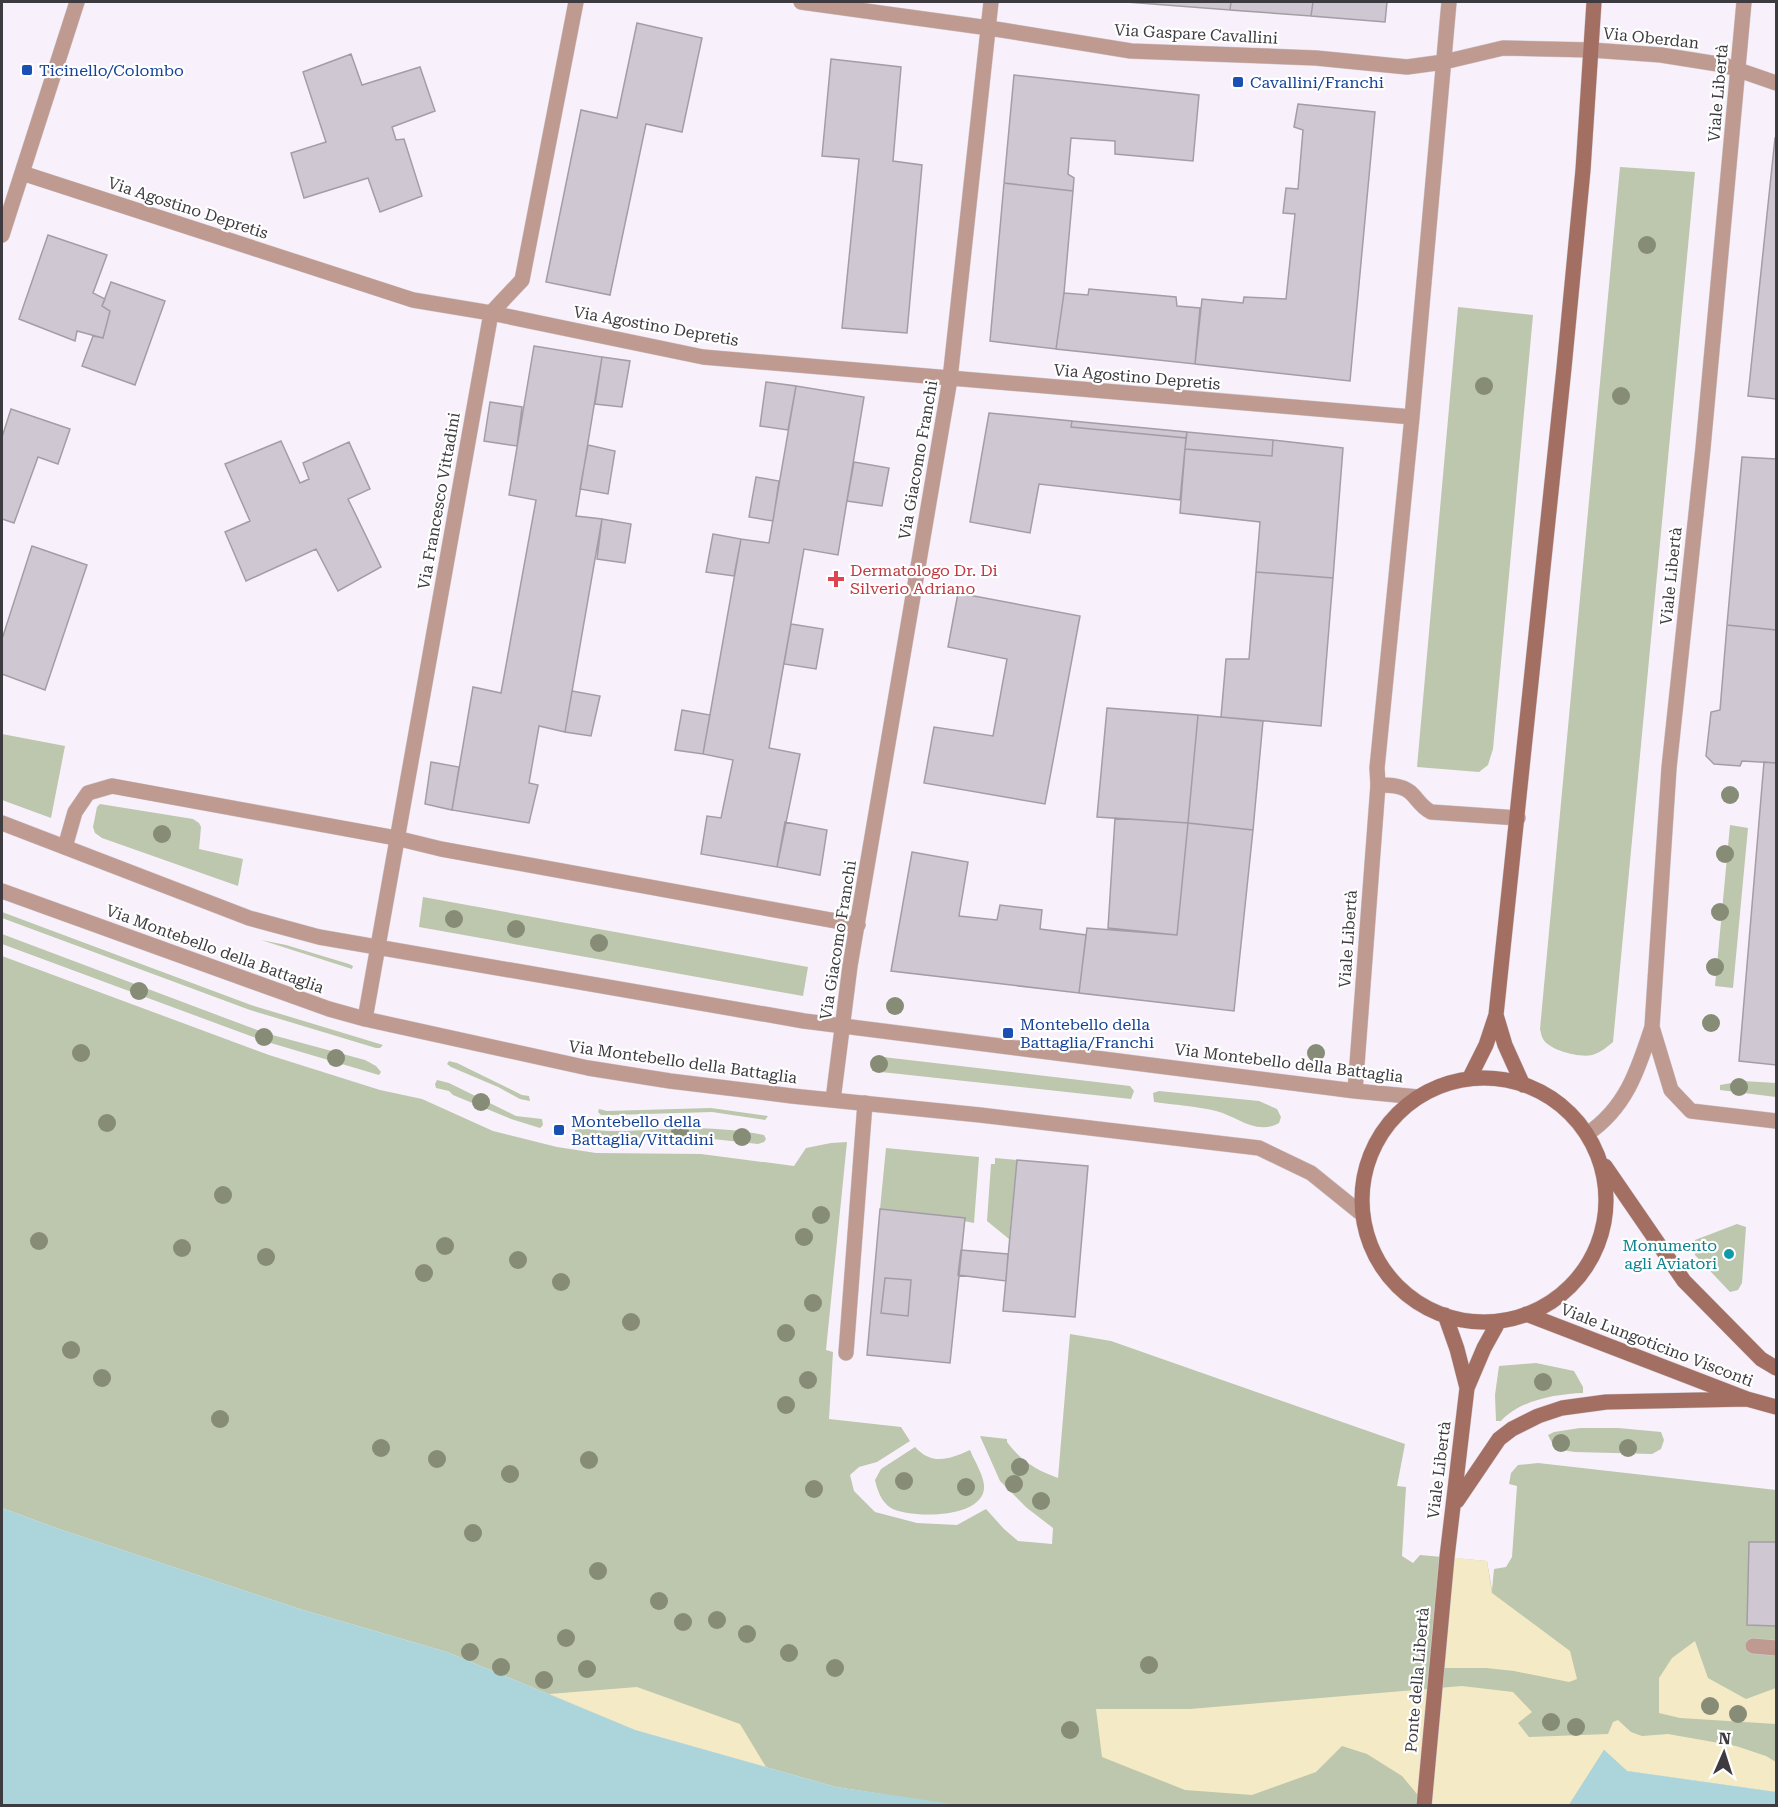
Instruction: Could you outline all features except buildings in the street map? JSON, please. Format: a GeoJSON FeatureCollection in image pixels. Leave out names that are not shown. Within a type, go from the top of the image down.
{"type":"FeatureCollection","features":[{"type":"Feature","properties":{"kind":"main road"},"geometry":{"type":"LineString","coordinates":[[1469,1079],[1486,1046],[1496,1015],[1567,345],[1583,170],[1594,2]]}},
{"type":"Feature","properties":{"kind":"main road"},"geometry":{"type":"LineString","coordinates":[[1496,1015],[1505,1045],[1523,1085]]}},
{"type":"Feature","properties":{"kind":"main road"},"geometry":{"type":"LineString","coordinates":[[1469,1079],[1496,1079],[1523,1085],[1548,1096],[1562,1107],[1587,1134],[1599,1159],[1605,1185],[1605,1212],[1600,1239],[1588,1264],[1571,1285],[1550,1302],[1526,1314],[1499,1321],[1471,1321],[1445,1315],[1420,1304],[1398,1287],[1381,1266],[1369,1241],[1363,1215],[1362,1187],[1368,1161],[1380,1136],[1396,1114],[1418,1097],[1442,1086],[1469,1079]]}},
{"type":"Feature","properties":{"kind":"main road","name":"Viale Lungoticino Visconti"},"geometry":{"type":"LineString","coordinates":[[1599,1159],[1684,1281],[1761,1359],[1776,1368]]}},
{"type":"Feature","properties":{"kind":"main road","name":"Viale Lungoticino Visconti"},"geometry":{"type":"LineString","coordinates":[[1526,1314],[1747,1399],[1776,1407]]}},
{"type":"Feature","properties":{"kind":"main road","name":"Viale Libertà"},"geometry":{"type":"LineString","coordinates":[[1445,1315],[1467,1388]]}},
{"type":"Feature","properties":{"kind":"main road","name":"Viale Libertà"},"geometry":{"type":"LineString","coordinates":[[1447,1557],[1467,1388],[1484,1348],[1499,1321]]}},
{"type":"Feature","properties":{"kind":"main road"},"geometry":{"type":"LineString","coordinates":[[1453,1509],[1461,1492],[1499,1439],[1512,1429],[1538,1416],[1562,1408],[1606,1402],[1747,1399]]}},
{"type":"Feature","properties":{"kind":"main road","name":"Ponte della Libertà"},"geometry":{"type":"LineString","coordinates":[[1424,1806],[1447,1557]]}},
{"type":"Feature","properties":{"kind":"street"},"geometry":{"type":"LineString","coordinates":[[2,235],[77,2]]}},
{"type":"Feature","properties":{"kind":"street"},"geometry":{"type":"LineString","coordinates":[[491,313],[522,280],[576,2]]}},
{"type":"Feature","properties":{"kind":"street","name":"Via Gaspare Cavallini"},"geometry":{"type":"LineString","coordinates":[[801,2],[989,28],[1131,51],[1316,58],[1407,67],[1444,62],[1503,48],[1591,50]]}},
{"type":"Feature","properties":{"kind":"street","name":"Via Giacomo Franchi"},"geometry":{"type":"LineString","coordinates":[[833,1100],[842,1024],[858,925],[950,379],[991,2]]}},
{"type":"Feature","properties":{"kind":"street","name":"Viale Libertà"},"geometry":{"type":"LineString","coordinates":[[1355,1091],[1380,734],[1412,417],[1449,2]]}},
{"type":"Feature","properties":{"kind":"street","name":"Viale Libertà"},"geometry":{"type":"LineString","coordinates":[[1587,1134],[1604,1123],[1622,1101],[1641,1060],[1652,1027],[1669,768],[1703,448],[1744,2]]}},
{"type":"Feature","properties":{"kind":"street","name":"Via Oberdan"},"geometry":{"type":"LineString","coordinates":[[1591,50],[1662,55],[1738,69],[1776,83]]}},
{"type":"Feature","properties":{"kind":"street","name":"Via Agostino Depretis"},"geometry":{"type":"LineString","coordinates":[[22,173],[413,300],[491,313],[703,357],[1412,417]]}},
{"type":"Feature","properties":{"kind":"street","name":"Via Francesco Vittadini"},"geometry":{"type":"LineString","coordinates":[[365,1019],[491,313]]}},
{"type":"Feature","properties":{"kind":"street"},"geometry":{"type":"LineString","coordinates":[[1378,785],[1395,785],[1411,793],[1421,807],[1431,812],[1518,818]]}},
{"type":"Feature","properties":{"kind":"street"},"geometry":{"type":"LineString","coordinates":[[65,847],[75,812],[88,793],[112,786],[858,925]]}},
{"type":"Feature","properties":{"kind":"street","name":"Via Montebello della Battaglia"},"geometry":{"type":"LineString","coordinates":[[2,823],[249,918],[319,937],[792,1019],[1355,1091],[1418,1097]]}},
{"type":"Feature","properties":{"kind":"street","name":"Via Montebello della Battaglia"},"geometry":{"type":"LineString","coordinates":[[2,891],[318,1005],[365,1019],[588,1068],[670,1081],[1259,1148],[1311,1173],[1363,1215]]}},
{"type":"Feature","properties":{"kind":"street"},"geometry":{"type":"LineString","coordinates":[[1652,1027],[1671,1090],[1691,1111],[1776,1121]]}},
{"type":"Feature","properties":{"kind":"street"},"geometry":{"type":"LineString","coordinates":[[846,1353],[865,1103]]}},
{"type":"Feature","properties":{"kind":"street"},"geometry":{"type":"LineString","coordinates":[[1753,1646],[1776,1648]]}},
{"type":"Feature","properties":{"kind":"green space"},"geometry":{"type":"Polygon","coordinates":[[[1620,167],[1695,172],[1613,1042],[1598,1053],[1586,1056],[1551,1047],[1543,1039],[1540,1029],[1620,167]]]}},
{"type":"Feature","properties":{"kind":"green space"},"geometry":{"type":"Polygon","coordinates":[[[1458,307],[1533,315],[1493,749],[1488,765],[1479,772],[1417,767],[1458,307]]]}},
{"type":"Feature","properties":{"kind":"green space"},"geometry":{"type":"Polygon","coordinates":[[[2,734],[65,746],[51,818],[2,800],[2,734]]]}},
{"type":"Feature","properties":{"kind":"green space"},"geometry":{"type":"Polygon","coordinates":[[[100,804],[193,819],[201,827],[199,849],[243,859],[238,886],[102,838],[95,833],[93,827],[97,807],[100,804]]]}},
{"type":"Feature","properties":{"kind":"green space"},"geometry":{"type":"Polygon","coordinates":[[[1730,825],[1748,828],[1733,988],[1715,986],[1730,825]]]}},
{"type":"Feature","properties":{"kind":"green space"},"geometry":{"type":"Polygon","coordinates":[[[423,897],[808,967],[803,996],[419,927],[423,897]]]}},
{"type":"Feature","properties":{"kind":"green space"},"geometry":{"type":"Polygon","coordinates":[[[2,912],[251,1005],[383,1045],[376,1048],[250,1010],[2,918],[2,912]]]}},
{"type":"Feature","properties":{"kind":"green space"},"geometry":{"type":"Polygon","coordinates":[[[2,934],[265,1033],[365,1060],[381,1072],[379,1075],[264,1041],[2,944],[2,934]]]}},
{"type":"Feature","properties":{"kind":"green space"},"geometry":{"type":"Polygon","coordinates":[[[261,940],[286,945],[353,966],[352,969],[261,940]]]}},
{"type":"Feature","properties":{"kind":"green space"},"geometry":{"type":"Polygon","coordinates":[[[2,956],[269,1055],[380,1090],[422,1099],[493,1131],[557,1147],[596,1153],[701,1154],[794,1166],[806,1148],[847,1142],[826,1350],[833,1352],[829,1419],[901,1427],[910,1441],[877,1462],[859,1467],[850,1475],[854,1491],[875,1512],[917,1523],[957,1525],[986,1509],[1018,1541],[1052,1544],[1053,1528],[1027,1508],[1000,1481],[980,1436],[1007,1439],[1012,1449],[1023,1460],[1058,1478],[1070,1334],[1111,1341],[1405,1444],[1397,1486],[1406,1487],[1402,1556],[1413,1563],[1420,1555],[1487,1561],[1492,1590],[1494,1569],[1506,1567],[1512,1557],[1517,1486],[1509,1484],[1511,1473],[1518,1465],[1538,1463],[1776,1490],[1776,1792],[1627,1771],[1569,1806],[960,1806],[836,1787],[635,1730],[447,1652],[303,1610],[2,1508],[2,956]]]}},
{"type":"Feature","properties":{"kind":"green space"},"geometry":{"type":"Polygon","coordinates":[[[883,1057],[1130,1086],[1134,1091],[1131,1099],[872,1071],[871,1061],[883,1057]]]}},
{"type":"Feature","properties":{"kind":"green space"},"geometry":{"type":"Polygon","coordinates":[[[449,1061],[522,1095],[529,1096],[530,1101],[520,1099],[451,1067],[447,1064],[449,1061]]]}},
{"type":"Feature","properties":{"kind":"green space"},"geometry":{"type":"Polygon","coordinates":[[[437,1080],[449,1083],[516,1116],[542,1119],[543,1125],[540,1128],[511,1119],[453,1095],[449,1091],[436,1088],[437,1080]]]}},
{"type":"Feature","properties":{"kind":"green space"},"geometry":{"type":"Polygon","coordinates":[[[1743,1081],[1776,1083],[1776,1097],[1720,1090],[1720,1085],[1743,1081]]]}},
{"type":"Feature","properties":{"kind":"green space"},"geometry":{"type":"Polygon","coordinates":[[[1159,1091],[1259,1101],[1277,1109],[1281,1117],[1279,1123],[1271,1126],[1254,1126],[1216,1111],[1154,1102],[1153,1093],[1159,1091]]]}},
{"type":"Feature","properties":{"kind":"green space"},"geometry":{"type":"Polygon","coordinates":[[[711,1108],[768,1116],[765,1120],[712,1112],[601,1115],[598,1112],[599,1109],[607,1111],[711,1108]]]}},
{"type":"Feature","properties":{"kind":"green space"},"geometry":{"type":"Polygon","coordinates":[[[581,1128],[622,1131],[675,1128],[717,1129],[764,1135],[766,1139],[758,1144],[695,1137],[584,1139],[575,1135],[575,1130],[581,1128]]]}},
{"type":"Feature","properties":{"kind":"green space"},"geometry":{"type":"Polygon","coordinates":[[[886,1148],[979,1157],[974,1223],[964,1221],[964,1218],[880,1209],[886,1148]]]}},
{"type":"Feature","properties":{"kind":"green space"},"geometry":{"type":"Polygon","coordinates":[[[995,1158],[1017,1160],[1009,1239],[987,1221],[991,1164],[995,1164],[995,1158]]]}},
{"type":"Feature","properties":{"kind":"green space"},"geometry":{"type":"Polygon","coordinates":[[[1737,1224],[1746,1227],[1742,1283],[1738,1290],[1730,1292],[1695,1255],[1695,1240],[1737,1224]]]}},
{"type":"Feature","properties":{"kind":"green space"},"geometry":{"type":"Polygon","coordinates":[[[1536,1363],[1574,1371],[1583,1387],[1583,1393],[1539,1399],[1518,1408],[1501,1421],[1496,1421],[1495,1395],[1499,1366],[1536,1363]]]}},
{"type":"Feature","properties":{"kind":"green space"},"geometry":{"type":"Polygon","coordinates":[[[1580,1428],[1618,1428],[1661,1432],[1664,1440],[1661,1449],[1652,1454],[1575,1452],[1561,1450],[1552,1443],[1548,1435],[1580,1428]]]}},
{"type":"Feature","properties":{"kind":"green space"},"geometry":{"type":"Polygon","coordinates":[[[915,1447],[921,1453],[935,1459],[948,1458],[970,1450],[983,1481],[982,1496],[961,1510],[946,1513],[914,1514],[891,1508],[880,1495],[875,1480],[881,1469],[915,1447]]]}},
{"type":"Feature","properties":{"kind":"sand"},"geometry":{"type":"Polygon","coordinates":[[[1447,1557],[1487,1561],[1492,1593],[1570,1651],[1577,1679],[1569,1682],[1486,1668],[1439,1668],[1447,1557]]]}},
{"type":"Feature","properties":{"kind":"sand"},"geometry":{"type":"Polygon","coordinates":[[[1695,1641],[1708,1678],[1746,1699],[1776,1688],[1776,1724],[1680,1718],[1659,1713],[1659,1678],[1672,1658],[1695,1641]]]}},
{"type":"Feature","properties":{"kind":"sand"},"geometry":{"type":"Polygon","coordinates":[[[1462,1686],[1513,1692],[1532,1712],[1518,1723],[1529,1737],[1608,1734],[1613,1722],[1618,1720],[1631,1732],[1642,1736],[1668,1734],[1736,1746],[1766,1756],[1776,1762],[1776,1792],[1627,1771],[1604,1750],[1569,1805],[1426,1805],[1402,1776],[1367,1754],[1342,1746],[1316,1772],[1252,1795],[1185,1790],[1102,1757],[1096,1709],[1190,1709],[1462,1686]]]}},
{"type":"Feature","properties":{"kind":"sand"},"geometry":{"type":"Polygon","coordinates":[[[637,1687],[740,1724],[766,1767],[635,1730],[549,1694],[637,1687]]]}},
{"type":"Feature","properties":{"kind":"water"},"geometry":{"type":"Polygon","coordinates":[[[2,1508],[303,1610],[447,1652],[635,1730],[836,1787],[960,1805],[2,1805],[2,1508]]]}},
{"type":"Feature","properties":{"kind":"water"},"geometry":{"type":"Polygon","coordinates":[[[1604,1750],[1627,1771],[1776,1792],[1776,1805],[1569,1805],[1604,1750]]]}},
{"type":"Feature","properties":{"kind":"place","name":"Ticinello/Colombo"},"geometry":{"type":"Point","coordinates":[27,70]}},
{"type":"Feature","properties":{"kind":"place","name":"Cavallini/Franchi"},"geometry":{"type":"Point","coordinates":[1238,82]}},
{"type":"Feature","properties":{"kind":"place","name":"Dermatologo Dr. Di Silverio Adriano"},"geometry":{"type":"Point","coordinates":[836,579]}},
{"type":"Feature","properties":{"kind":"place","name":"Montebello della Battaglia/Franchi"},"geometry":{"type":"Point","coordinates":[1008,1033]}},
{"type":"Feature","properties":{"kind":"place","name":"Montebello della Battaglia/Vittadini"},"geometry":{"type":"Point","coordinates":[559,1130]}},
{"type":"Feature","properties":{"kind":"place","name":"Monumento agli Aviatori"},"geometry":{"type":"Point","coordinates":[1729,1254]}}]}
